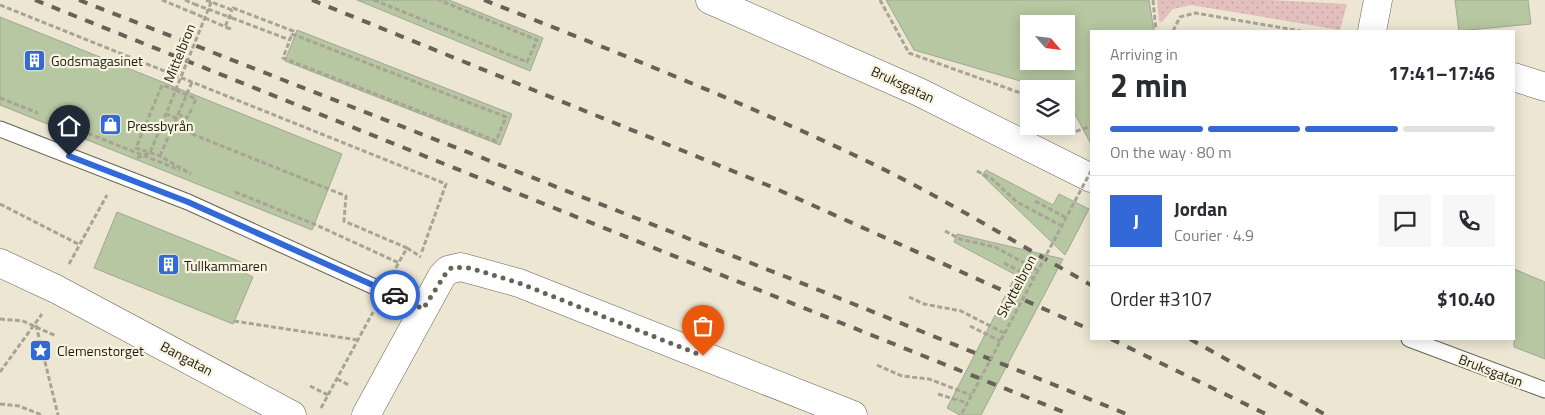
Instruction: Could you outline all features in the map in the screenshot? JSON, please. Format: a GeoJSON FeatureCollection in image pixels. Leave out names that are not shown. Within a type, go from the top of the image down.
{"type":"FeatureCollection","features":[{"type":"Feature","properties":{"kind":"street","name":"Bruksgatan"},"geometry":{"type":"LineString","coordinates":[[710,0],[919,92],[1090,178]]}},
{"type":"Feature","properties":{"kind":"street"},"geometry":{"type":"LineString","coordinates":[[1372,30],[1378,0]]}},
{"type":"Feature","properties":{"kind":"street"},"geometry":{"type":"LineString","coordinates":[[1515,77],[1545,87]]}},
{"type":"Feature","properties":{"kind":"street","name":"Bangatan"},"geometry":{"type":"LineString","coordinates":[[0,263],[56,289],[292,415]]}},
{"type":"Feature","properties":{"kind":"street"},"geometry":{"type":"LineString","coordinates":[[366,415],[423,309],[448,270],[453,267],[470,268],[535,289],[853,415]]}},
{"type":"Feature","properties":{"kind":"lane"},"geometry":{"type":"LineString","coordinates":[[0,129],[245,226],[423,309]]}},
{"type":"Feature","properties":{"kind":"lane","name":"Bruksgatan"},"geometry":{"type":"LineString","coordinates":[[1412,340],[1545,390]]}},
{"type":"Feature","properties":{"kind":"path"},"geometry":{"type":"LineString","coordinates":[[162,0],[205,18],[230,28],[225,27],[232,10]]}},
{"type":"Feature","properties":{"kind":"path"},"geometry":{"type":"LineString","coordinates":[[184,0],[290,40]]}},
{"type":"Feature","properties":{"kind":"path"},"geometry":{"type":"LineString","coordinates":[[206,0],[232,10],[233,8],[293,32],[292,34],[506,117],[496,141],[283,58],[292,34]]}},
{"type":"Feature","properties":{"kind":"path","name":"Mittelbron"},"geometry":{"type":"LineString","coordinates":[[150,153],[212,0]]}},
{"type":"Feature","properties":{"kind":"path"},"geometry":{"type":"LineString","coordinates":[[374,0],[527,62],[537,40],[439,0]]}},
{"type":"Feature","properties":{"kind":"path"},"geometry":{"type":"LineString","coordinates":[[880,0],[909,53],[1020,93]]}},
{"type":"Feature","properties":{"kind":"path"},"geometry":{"type":"LineString","coordinates":[[1153,0],[1156,30]]}},
{"type":"Feature","properties":{"kind":"path"},"geometry":{"type":"LineString","coordinates":[[0,5],[446,184],[431,232],[420,256]]}},
{"type":"Feature","properties":{"kind":"path"},"geometry":{"type":"LineString","coordinates":[[1174,30],[1180,17],[1195,13],[1294,30]]}},
{"type":"Feature","properties":{"kind":"path"},"geometry":{"type":"LineString","coordinates":[[160,156],[192,82]]}},
{"type":"Feature","properties":{"kind":"path"},"geometry":{"type":"LineString","coordinates":[[67,125],[191,174],[160,156],[136,148],[162,85],[196,99],[187,118],[178,114]]}},
{"type":"Feature","properties":{"kind":"path"},"geometry":{"type":"LineString","coordinates":[[0,98],[38,113]]}},
{"type":"Feature","properties":{"kind":"path"},"geometry":{"type":"LineString","coordinates":[[166,114],[182,120],[192,134],[346,196],[344,221],[407,248],[317,415]]}},
{"type":"Feature","properties":{"kind":"path"},"geometry":{"type":"LineString","coordinates":[[1075,129],[1077,131],[1090,126]]}},
{"type":"Feature","properties":{"kind":"path"},"geometry":{"type":"LineString","coordinates":[[141,155],[150,153]]}},
{"type":"Feature","properties":{"kind":"path"},"geometry":{"type":"LineString","coordinates":[[977,171],[992,179],[1017,202],[1060,225]]}},
{"type":"Feature","properties":{"kind":"path","name":"Skyttelbron"},"geometry":{"type":"LineString","coordinates":[[962,413],[1060,225],[1090,173]]}},
{"type":"Feature","properties":{"kind":"path"},"geometry":{"type":"LineString","coordinates":[[68,267],[118,176]]}},
{"type":"Feature","properties":{"kind":"path"},"geometry":{"type":"LineString","coordinates":[[235,192],[314,224],[399,263]]}},
{"type":"Feature","properties":{"kind":"path"},"geometry":{"type":"LineString","coordinates":[[1035,201],[1065,217]]}},
{"type":"Feature","properties":{"kind":"path"},"geometry":{"type":"LineString","coordinates":[[0,204],[80,245]]}},
{"type":"Feature","properties":{"kind":"path"},"geometry":{"type":"LineString","coordinates":[[945,231],[960,239],[994,247],[1037,270]]}},
{"type":"Feature","properties":{"kind":"path"},"geometry":{"type":"LineString","coordinates":[[1004,263],[1033,278]]}},
{"type":"Feature","properties":{"kind":"path"},"geometry":{"type":"LineString","coordinates":[[909,297],[924,304],[961,311],[1004,332]]}},
{"type":"Feature","properties":{"kind":"path"},"geometry":{"type":"LineString","coordinates":[[0,372],[36,325],[44,309]]}},
{"type":"Feature","properties":{"kind":"path"},"geometry":{"type":"LineString","coordinates":[[0,319],[36,325],[56,336]]}},
{"type":"Feature","properties":{"kind":"path"},"geometry":{"type":"LineString","coordinates":[[234,321],[358,340]]}},
{"type":"Feature","properties":{"kind":"path"},"geometry":{"type":"LineString","coordinates":[[36,325],[58,415]]}},
{"type":"Feature","properties":{"kind":"path"},"geometry":{"type":"LineString","coordinates":[[970,326],[1000,341]]}},
{"type":"Feature","properties":{"kind":"path"},"geometry":{"type":"LineString","coordinates":[[877,365],[902,376],[929,379],[971,395]]}},
{"type":"Feature","properties":{"kind":"path"},"geometry":{"type":"LineString","coordinates":[[310,386],[328,395]]}},
{"type":"Feature","properties":{"kind":"path"},"geometry":{"type":"LineString","coordinates":[[938,394],[967,403]]}},
{"type":"Feature","properties":{"kind":"path"},"geometry":{"type":"LineString","coordinates":[[0,404],[19,406],[42,415]]}},
{"type":"Feature","properties":{"kind":"shaded area"},"geometry":{"type":"Polygon","coordinates":[[[1157,0],[1270,0],[1347,4],[1340,30],[1191,5],[1173,9],[1162,22],[1159,21],[1157,0]]]}},
{"type":"Feature","properties":{"kind":"building"},"geometry":{"type":"Polygon","coordinates":[[[357,0],[449,0],[543,38],[530,71],[357,0]]]}},
{"type":"Feature","properties":{"kind":"building"},"geometry":{"type":"Polygon","coordinates":[[[886,0],[1149,0],[1154,30],[1090,30],[1090,142],[1075,115],[1075,80],[1020,81],[914,50],[886,0]]]}},
{"type":"Feature","properties":{"kind":"building"},"geometry":{"type":"Polygon","coordinates":[[[1455,0],[1528,0],[1531,24],[1459,30],[1455,0]]]}},
{"type":"Feature","properties":{"kind":"building"},"geometry":{"type":"Polygon","coordinates":[[[0,17],[342,154],[312,230],[0,105],[0,17]]]}},
{"type":"Feature","properties":{"kind":"building"},"geometry":{"type":"Polygon","coordinates":[[[297,30],[512,114],[500,145],[285,61],[297,30]]]}},
{"type":"Feature","properties":{"kind":"building"},"geometry":{"type":"Polygon","coordinates":[[[986,170],[1053,205],[1059,194],[1089,209],[1065,255],[982,175],[986,170]]]}},
{"type":"Feature","properties":{"kind":"building","name":"Tullkammaren"},"geometry":{"type":"Polygon","coordinates":[[[117,212],[241,262],[238,270],[253,277],[233,324],[94,268],[117,212]]]}},
{"type":"Feature","properties":{"kind":"building"},"geometry":{"type":"Polygon","coordinates":[[[957,234],[1063,259],[981,415],[960,415],[947,408],[1016,275],[954,242],[957,234]]]}},
{"type":"Feature","properties":{"kind":"building"},"geometry":{"type":"Polygon","coordinates":[[[1515,269],[1545,282],[1545,359],[1514,347],[1515,269]]]}},
{"type":"Feature","properties":{"kind":"railway"},"geometry":{"type":"LineString","coordinates":[[35,0],[1071,415]]}},
{"type":"Feature","properties":{"kind":"railway"},"geometry":{"type":"LineString","coordinates":[[79,0],[784,276],[1129,415]]}},
{"type":"Feature","properties":{"kind":"railway"},"geometry":{"type":"LineString","coordinates":[[312,0],[772,187],[1090,330]]}},
{"type":"Feature","properties":{"kind":"railway"},"geometry":{"type":"LineString","coordinates":[[484,0],[682,79],[829,143],[931,194],[1090,284]]}},
{"type":"Feature","properties":{"kind":"railway"},"geometry":{"type":"LineString","coordinates":[[1113,340],[1268,415]]}},
{"type":"Feature","properties":{"kind":"railway"},"geometry":{"type":"LineString","coordinates":[[1192,340],[1326,415]]}},
{"type":"Feature","properties":{"kind":"way so far"},"geometry":{"type":"LineString","coordinates":[[395,295],[423,309],[442,276],[448,270],[453,267],[470,268],[535,289],[703,356]]}},
{"type":"Feature","properties":{"kind":"place","name":"Godsmagasinet"},"geometry":{"type":"Point","coordinates":[35,60]}},
{"type":"Feature","properties":{"kind":"place","name":"Pressbyrån"},"geometry":{"type":"Point","coordinates":[111,125]}},
{"type":"Feature","properties":{"kind":"place","name":"Tullkammaren"},"geometry":{"type":"Point","coordinates":[168,265]}},
{"type":"Feature","properties":{"kind":"place","name":"Clemenstorget"},"geometry":{"type":"Point","coordinates":[41,350]}},
{"type":"Feature","properties":{"kind":"route"},"geometry":{"type":"LineString","coordinates":[[69,156],[245,226],[395,295]]}}]}
